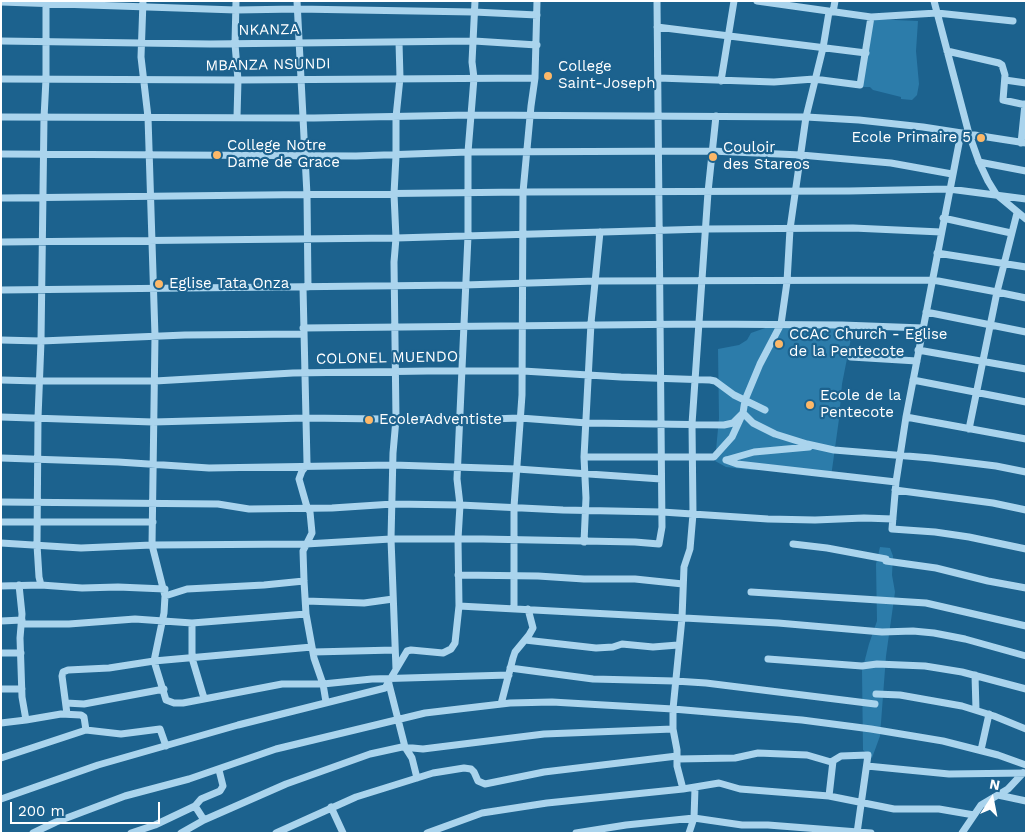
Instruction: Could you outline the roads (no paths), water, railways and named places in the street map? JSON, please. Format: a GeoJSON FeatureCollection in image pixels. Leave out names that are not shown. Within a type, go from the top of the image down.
{"type":"FeatureCollection","features":[{"type":"Feature","properties":{"kind":"street"},"geometry":{"type":"LineString","coordinates":[[236,1],[237,117]]}},
{"type":"Feature","properties":{"kind":"street"},"geometry":{"type":"LineString","coordinates":[[1,799],[98,765],[326,702],[385,688],[406,651],[443,653],[455,643],[459,606],[458,539],[460,505],[458,467],[465,326],[464,285],[468,236],[468,152],[474,78],[472,62],[475,1]]}},
{"type":"Feature","properties":{"kind":"street"},"geometry":{"type":"LineString","coordinates":[[514,608],[514,507],[523,372],[524,192],[526,152],[536,78],[537,1]]}},
{"type":"Feature","properties":{"kind":"street"},"geometry":{"type":"LineString","coordinates":[[1,543],[81,548],[152,545],[306,544],[391,538],[635,542],[657,545],[660,542],[662,512],[659,378],[657,1]]}},
{"type":"Feature","properties":{"kind":"street"},"geometry":{"type":"LineString","coordinates":[[722,80],[734,1]]}},
{"type":"Feature","properties":{"kind":"street"},"geometry":{"type":"LineString","coordinates":[[756,1],[871,17],[937,13],[1013,21]]}},
{"type":"Feature","properties":{"kind":"street"},"geometry":{"type":"LineString","coordinates":[[714,457],[732,437],[743,413],[745,400],[760,364],[781,324],[790,229],[806,117],[835,1]]}},
{"type":"Feature","properties":{"kind":"street"},"geometry":{"type":"LineString","coordinates":[[934,1],[969,134],[979,162],[996,194],[1026,219]]}},
{"type":"Feature","properties":{"kind":"street"},"geometry":{"type":"LineString","coordinates":[[1,2],[143,4],[236,10],[297,5],[537,15]]}},
{"type":"Feature","properties":{"kind":"street"},"geometry":{"type":"LineString","coordinates":[[41,585],[38,568],[38,418],[41,341],[46,3]]}},
{"type":"Feature","properties":{"kind":"street"},"geometry":{"type":"LineString","coordinates":[[143,4],[142,70],[145,80],[148,117],[155,381],[152,545],[165,592],[162,621],[154,661],[166,700],[174,703],[282,684],[323,684],[372,679],[390,681],[509,672],[593,679],[675,681],[875,704]]}},
{"type":"Feature","properties":{"kind":"street"},"geometry":{"type":"LineString","coordinates":[[297,5],[306,156],[308,240],[303,331],[306,466],[299,479],[310,512],[312,533],[303,554],[306,614],[326,702]]}},
{"type":"Feature","properties":{"kind":"street"},"geometry":{"type":"LineString","coordinates":[[658,78],[774,82],[814,79],[860,85],[871,17]]}},
{"type":"Feature","properties":{"kind":"street"},"geometry":{"type":"LineString","coordinates":[[657,27],[866,53]]}},
{"type":"Feature","properties":{"kind":"street","name":"NKANZA"},"geometry":{"type":"LineString","coordinates":[[1,42],[235,44],[474,40],[537,46]]}},
{"type":"Feature","properties":{"kind":"street"},"geometry":{"type":"LineString","coordinates":[[396,670],[391,538],[396,419],[396,238],[394,194],[396,117],[400,78],[399,42]]}},
{"type":"Feature","properties":{"kind":"street"},"geometry":{"type":"LineString","coordinates":[[1,117],[304,118],[530,115],[806,117],[859,120],[960,132],[1023,143],[1025,104],[1003,100],[1004,69],[999,62],[947,51]]}},
{"type":"Feature","properties":{"kind":"street","name":"MBANZA NSUNDI"},"geometry":{"type":"LineString","coordinates":[[1,79],[536,78]]}},
{"type":"Feature","properties":{"kind":"street"},"geometry":{"type":"LineString","coordinates":[[1005,80],[1026,83]]}},
{"type":"Feature","properties":{"kind":"street"},"geometry":{"type":"LineString","coordinates":[[683,789],[678,771],[673,729],[673,709],[682,618],[684,567],[690,549],[693,514],[692,424],[711,151],[716,116]]}},
{"type":"Feature","properties":{"kind":"street"},"geometry":{"type":"LineString","coordinates":[[960,132],[906,417],[892,529],[969,537],[1026,549]]}},
{"type":"Feature","properties":{"kind":"street"},"geometry":{"type":"LineString","coordinates":[[1,154],[396,156],[468,152],[711,151],[801,155],[891,163],[952,174]]}},
{"type":"Feature","properties":{"kind":"street"},"geometry":{"type":"LineString","coordinates":[[979,162],[1026,171]]}},
{"type":"Feature","properties":{"kind":"street"},"geometry":{"type":"LineString","coordinates":[[1,198],[524,192],[849,191],[949,188],[1026,200]]}},
{"type":"Feature","properties":{"kind":"street"},"geometry":{"type":"LineString","coordinates":[[969,429],[997,292],[1017,212]]}},
{"type":"Feature","properties":{"kind":"street"},"geometry":{"type":"LineString","coordinates":[[943,218],[1011,233]]}},
{"type":"Feature","properties":{"kind":"street"},"geometry":{"type":"LineString","coordinates":[[1,242],[308,240],[706,229],[853,228],[941,232]]}},
{"type":"Feature","properties":{"kind":"street"},"geometry":{"type":"LineString","coordinates":[[584,542],[586,510],[584,457],[591,324],[600,232]]}},
{"type":"Feature","properties":{"kind":"street"},"geometry":{"type":"LineString","coordinates":[[937,253],[1026,267]]}},
{"type":"Feature","properties":{"kind":"street"},"geometry":{"type":"LineString","coordinates":[[1,290],[464,285],[596,281],[786,282],[900,279],[933,280],[1026,298]]}},
{"type":"Feature","properties":{"kind":"street"},"geometry":{"type":"LineString","coordinates":[[926,312],[1026,332]]}},
{"type":"Feature","properties":{"kind":"street"},"geometry":{"type":"LineString","coordinates":[[1,340],[41,341],[396,326],[522,324],[781,324],[923,328]]}},
{"type":"Feature","properties":{"kind":"street"},"geometry":{"type":"LineString","coordinates":[[918,350],[1026,369]]}},
{"type":"Feature","properties":{"kind":"street"},"geometry":{"type":"LineString","coordinates":[[850,357],[917,361]]}},
{"type":"Feature","properties":{"kind":"street","name":"COLONEL MUENDO"},"geometry":{"type":"LineString","coordinates":[[1,380],[39,382],[155,381],[304,373],[396,371],[523,372],[714,381],[765,410]]}},
{"type":"Feature","properties":{"kind":"street"},"geometry":{"type":"LineString","coordinates":[[914,380],[1026,402]]}},
{"type":"Feature","properties":{"kind":"street"},"geometry":{"type":"LineString","coordinates":[[1,417],[153,422],[305,418],[460,420],[520,418],[587,423],[692,424],[733,423],[743,413]]}},
{"type":"Feature","properties":{"kind":"street"},"geometry":{"type":"LineString","coordinates":[[743,413],[764,430],[816,446],[847,452],[996,466],[1026,472]]}},
{"type":"Feature","properties":{"kind":"street"},"geometry":{"type":"LineString","coordinates":[[906,417],[1026,439]]}},
{"type":"Feature","properties":{"kind":"street"},"geometry":{"type":"LineString","coordinates":[[726,460],[754,452],[816,446]]}},
{"type":"Feature","properties":{"kind":"street"},"geometry":{"type":"LineString","coordinates":[[584,457],[714,457],[753,466],[896,486],[1026,510]]}},
{"type":"Feature","properties":{"kind":"street"},"geometry":{"type":"LineString","coordinates":[[1,458],[209,468],[393,465],[458,467],[661,479]]}},
{"type":"Feature","properties":{"kind":"street"},"geometry":{"type":"LineString","coordinates":[[1,502],[218,504],[249,510],[392,504],[460,505],[662,512],[768,520],[893,519]]}},
{"type":"Feature","properties":{"kind":"street"},"geometry":{"type":"LineString","coordinates":[[1,522],[153,522]]}},
{"type":"Feature","properties":{"kind":"street"},"geometry":{"type":"LineString","coordinates":[[793,544],[827,548],[936,568],[1026,588]]}},
{"type":"Feature","properties":{"kind":"street"},"geometry":{"type":"LineString","coordinates":[[458,575],[538,576],[584,580],[635,579],[683,584]]}},
{"type":"Feature","properties":{"kind":"street"},"geometry":{"type":"LineString","coordinates":[[1,586],[118,587],[165,592],[304,581]]}},
{"type":"Feature","properties":{"kind":"street"},"geometry":{"type":"LineString","coordinates":[[19,585],[22,622],[22,689],[26,720]]}},
{"type":"Feature","properties":{"kind":"street"},"geometry":{"type":"LineString","coordinates":[[751,592],[926,603],[1026,626]]}},
{"type":"Feature","properties":{"kind":"street"},"geometry":{"type":"LineString","coordinates":[[306,601],[364,603],[393,599]]}},
{"type":"Feature","properties":{"kind":"street"},"geometry":{"type":"LineString","coordinates":[[459,606],[780,623],[882,632],[934,633],[965,639],[1026,656]]}},
{"type":"Feature","properties":{"kind":"street"},"geometry":{"type":"LineString","coordinates":[[502,704],[515,652],[533,628],[528,609]]}},
{"type":"Feature","properties":{"kind":"street"},"geometry":{"type":"LineString","coordinates":[[1,621],[68,624],[135,620],[192,623],[306,614]]}},
{"type":"Feature","properties":{"kind":"street"},"geometry":{"type":"LineString","coordinates":[[192,623],[192,658],[204,698]]}},
{"type":"Feature","properties":{"kind":"street"},"geometry":{"type":"LineString","coordinates":[[525,640],[596,648],[613,647],[622,644],[678,645]]}},
{"type":"Feature","properties":{"kind":"street"},"geometry":{"type":"LineString","coordinates":[[67,714],[62,676],[63,672],[68,670],[109,668],[154,661],[313,649],[395,650]]}},
{"type":"Feature","properties":{"kind":"street"},"geometry":{"type":"LineString","coordinates":[[1,653],[21,653]]}},
{"type":"Feature","properties":{"kind":"street"},"geometry":{"type":"LineString","coordinates":[[768,658],[862,666],[877,664],[925,666],[975,675],[1026,689]]}},
{"type":"Feature","properties":{"kind":"street"},"geometry":{"type":"LineString","coordinates":[[975,675],[976,710]]}},
{"type":"Feature","properties":{"kind":"street"},"geometry":{"type":"LineString","coordinates":[[390,681],[397,720],[405,746],[412,758],[417,778]]}},
{"type":"Feature","properties":{"kind":"street"},"geometry":{"type":"LineString","coordinates":[[1,688],[22,689]]}},
{"type":"Feature","properties":{"kind":"street"},"geometry":{"type":"LineString","coordinates":[[66,703],[84,704],[164,690]]}},
{"type":"Feature","properties":{"kind":"street"},"geometry":{"type":"LineString","coordinates":[[876,694],[931,700],[976,710],[1026,729]]}},
{"type":"Feature","properties":{"kind":"street"},"geometry":{"type":"LineString","coordinates":[[33,833],[56,822],[125,796],[219,770],[276,748],[425,713],[502,704],[552,702],[673,709],[802,720],[943,741],[980,750],[1026,766]]}},
{"type":"Feature","properties":{"kind":"street"},"geometry":{"type":"LineString","coordinates":[[1,723],[67,714],[82,716],[86,730]]}},
{"type":"Feature","properties":{"kind":"street"},"geometry":{"type":"LineString","coordinates":[[980,750],[989,714]]}},
{"type":"Feature","properties":{"kind":"street"},"geometry":{"type":"LineString","coordinates":[[1,758],[86,730],[121,734],[160,729],[166,746]]}},
{"type":"Feature","properties":{"kind":"street"},"geometry":{"type":"LineString","coordinates":[[181,833],[204,820],[286,784],[370,754],[405,746],[423,749],[544,734],[673,729]]}},
{"type":"Feature","properties":{"kind":"street"},"geometry":{"type":"LineString","coordinates":[[276,833],[331,807],[378,789],[433,773],[464,768],[471,769],[478,781],[485,784],[544,772],[677,757],[735,758],[758,753],[808,755],[833,761],[841,756],[868,756],[858,832]]}},
{"type":"Feature","properties":{"kind":"street"},"geometry":{"type":"LineString","coordinates":[[829,796],[833,761]]}},
{"type":"Feature","properties":{"kind":"street"},"geometry":{"type":"LineString","coordinates":[[867,766],[948,774],[1024,773]]}},
{"type":"Feature","properties":{"kind":"street"},"geometry":{"type":"LineString","coordinates":[[131,833],[155,825],[195,806],[201,799],[222,789],[219,770]]}},
{"type":"Feature","properties":{"kind":"street"},"geometry":{"type":"LineString","coordinates":[[962,833],[981,805],[1010,787],[1024,773]]}},
{"type":"Feature","properties":{"kind":"street"},"geometry":{"type":"LineString","coordinates":[[427,833],[482,813],[584,799],[695,788],[717,783],[740,789],[829,796],[894,809],[939,809],[974,815]]}},
{"type":"Feature","properties":{"kind":"street"},"geometry":{"type":"LineString","coordinates":[[689,833],[694,818],[695,788]]}},
{"type":"Feature","properties":{"kind":"street"},"geometry":{"type":"LineString","coordinates":[[998,795],[1026,801]]}},
{"type":"Feature","properties":{"kind":"street"},"geometry":{"type":"LineString","coordinates":[[195,806],[204,820]]}},
{"type":"Feature","properties":{"kind":"street"},"geometry":{"type":"LineString","coordinates":[[331,807],[343,833]]}},
{"type":"Feature","properties":{"kind":"street"},"geometry":{"type":"LineString","coordinates":[[576,833],[626,825],[694,818],[742,825],[768,825],[871,833]]}},
{"type":"Feature","properties":{"kind":"place","name":"College Saint-Joseph"},"geometry":{"type":"Point","coordinates":[548,76]}},
{"type":"Feature","properties":{"kind":"place","name":"Ecole Primaire 5"},"geometry":{"type":"Point","coordinates":[981,138]}},
{"type":"Feature","properties":{"kind":"place","name":"College Notre Dame de Grace"},"geometry":{"type":"Point","coordinates":[217,155]}},
{"type":"Feature","properties":{"kind":"place","name":"Couloir des Stareos"},"geometry":{"type":"Point","coordinates":[713,157]}},
{"type":"Feature","properties":{"kind":"place","name":"Eglise Tata Onza"},"geometry":{"type":"Point","coordinates":[159,284]}},
{"type":"Feature","properties":{"kind":"place","name":"CCAC Church - Eglise de la Pentecote"},"geometry":{"type":"Point","coordinates":[779,344]}},
{"type":"Feature","properties":{"kind":"place","name":"Ecole de la Pentecote"},"geometry":{"type":"Point","coordinates":[810,405]}},
{"type":"Feature","properties":{"kind":"place","name":"Ecole Adventiste"},"geometry":{"type":"Point","coordinates":[369,420]}}]}
